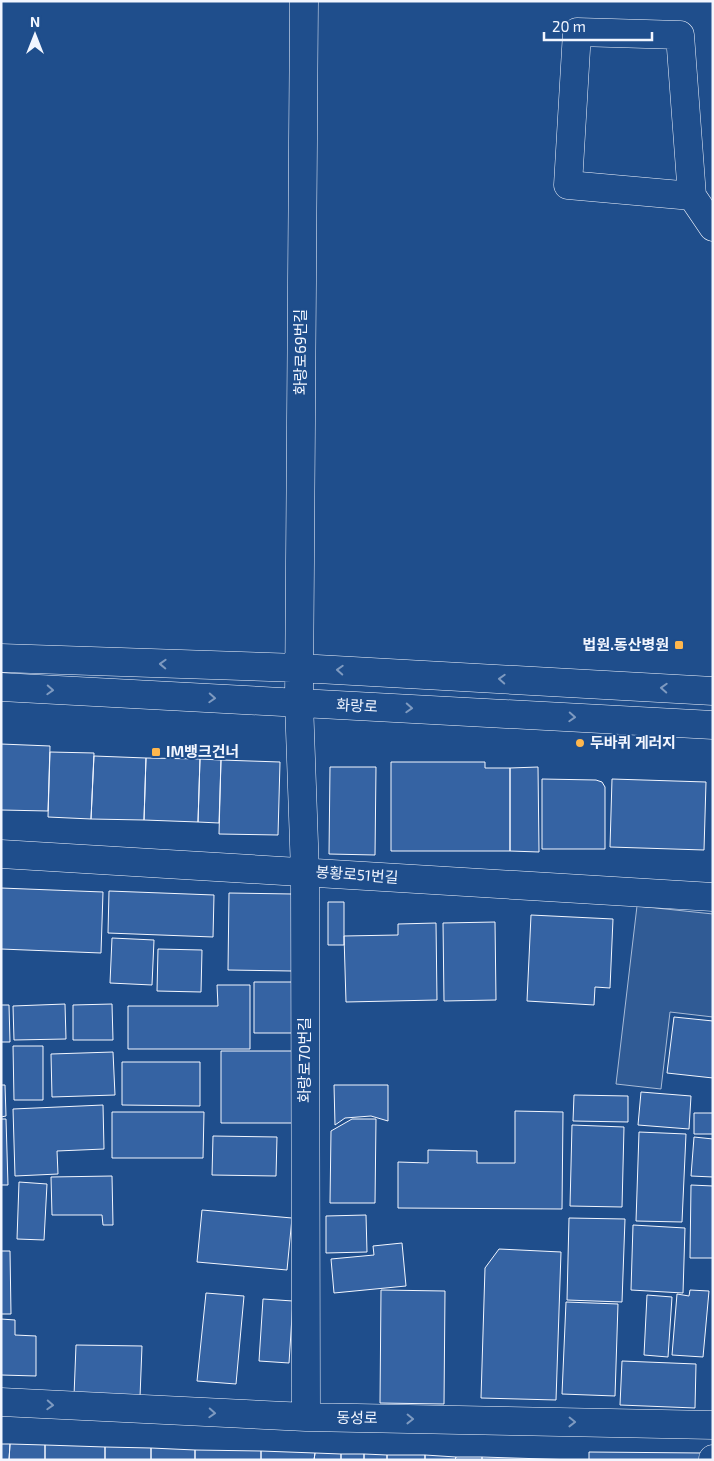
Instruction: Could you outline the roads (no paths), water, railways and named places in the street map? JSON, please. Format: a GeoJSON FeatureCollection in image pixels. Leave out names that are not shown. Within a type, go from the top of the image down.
{"type":"FeatureCollection","features":[{"type":"Feature","properties":{"kind":"street","name":"화랑로69번길"},"geometry":{"type":"LineString","coordinates":[[299,702],[304,1]]}},
{"type":"Feature","properties":{"kind":"street"},"geometry":{"type":"LineString","coordinates":[[692,196],[568,185],[578,32],[680,35],[692,196],[713,226]]}},
{"type":"Feature","properties":{"kind":"street"},"geometry":{"type":"LineString","coordinates":[[1,658],[299,668],[713,691]]}},
{"type":"Feature","properties":{"kind":"street","name":"화랑로"},"geometry":{"type":"LineString","coordinates":[[1,687],[713,725]]}},
{"type":"Feature","properties":{"kind":"street","name":"화랑로70번길"},"geometry":{"type":"LineString","coordinates":[[299,702],[305,872],[306,1417]]}},
{"type":"Feature","properties":{"kind":"street","name":"봉황로51번길"},"geometry":{"type":"LineString","coordinates":[[1,854],[713,897]]}},
{"type":"Feature","properties":{"kind":"street","name":"동성로"},"geometry":{"type":"LineString","coordinates":[[1,1402],[306,1417],[713,1425]]}},
{"type":"Feature","properties":{"kind":"place","name":"법원.동산병원"},"geometry":{"type":"Point","coordinates":[679,645]}},
{"type":"Feature","properties":{"kind":"place","name":"두바퀴 게러지"},"geometry":{"type":"Point","coordinates":[580,743]}},
{"type":"Feature","properties":{"kind":"place","name":"IM뱅크건너"},"geometry":{"type":"Point","coordinates":[156,752]}}]}
